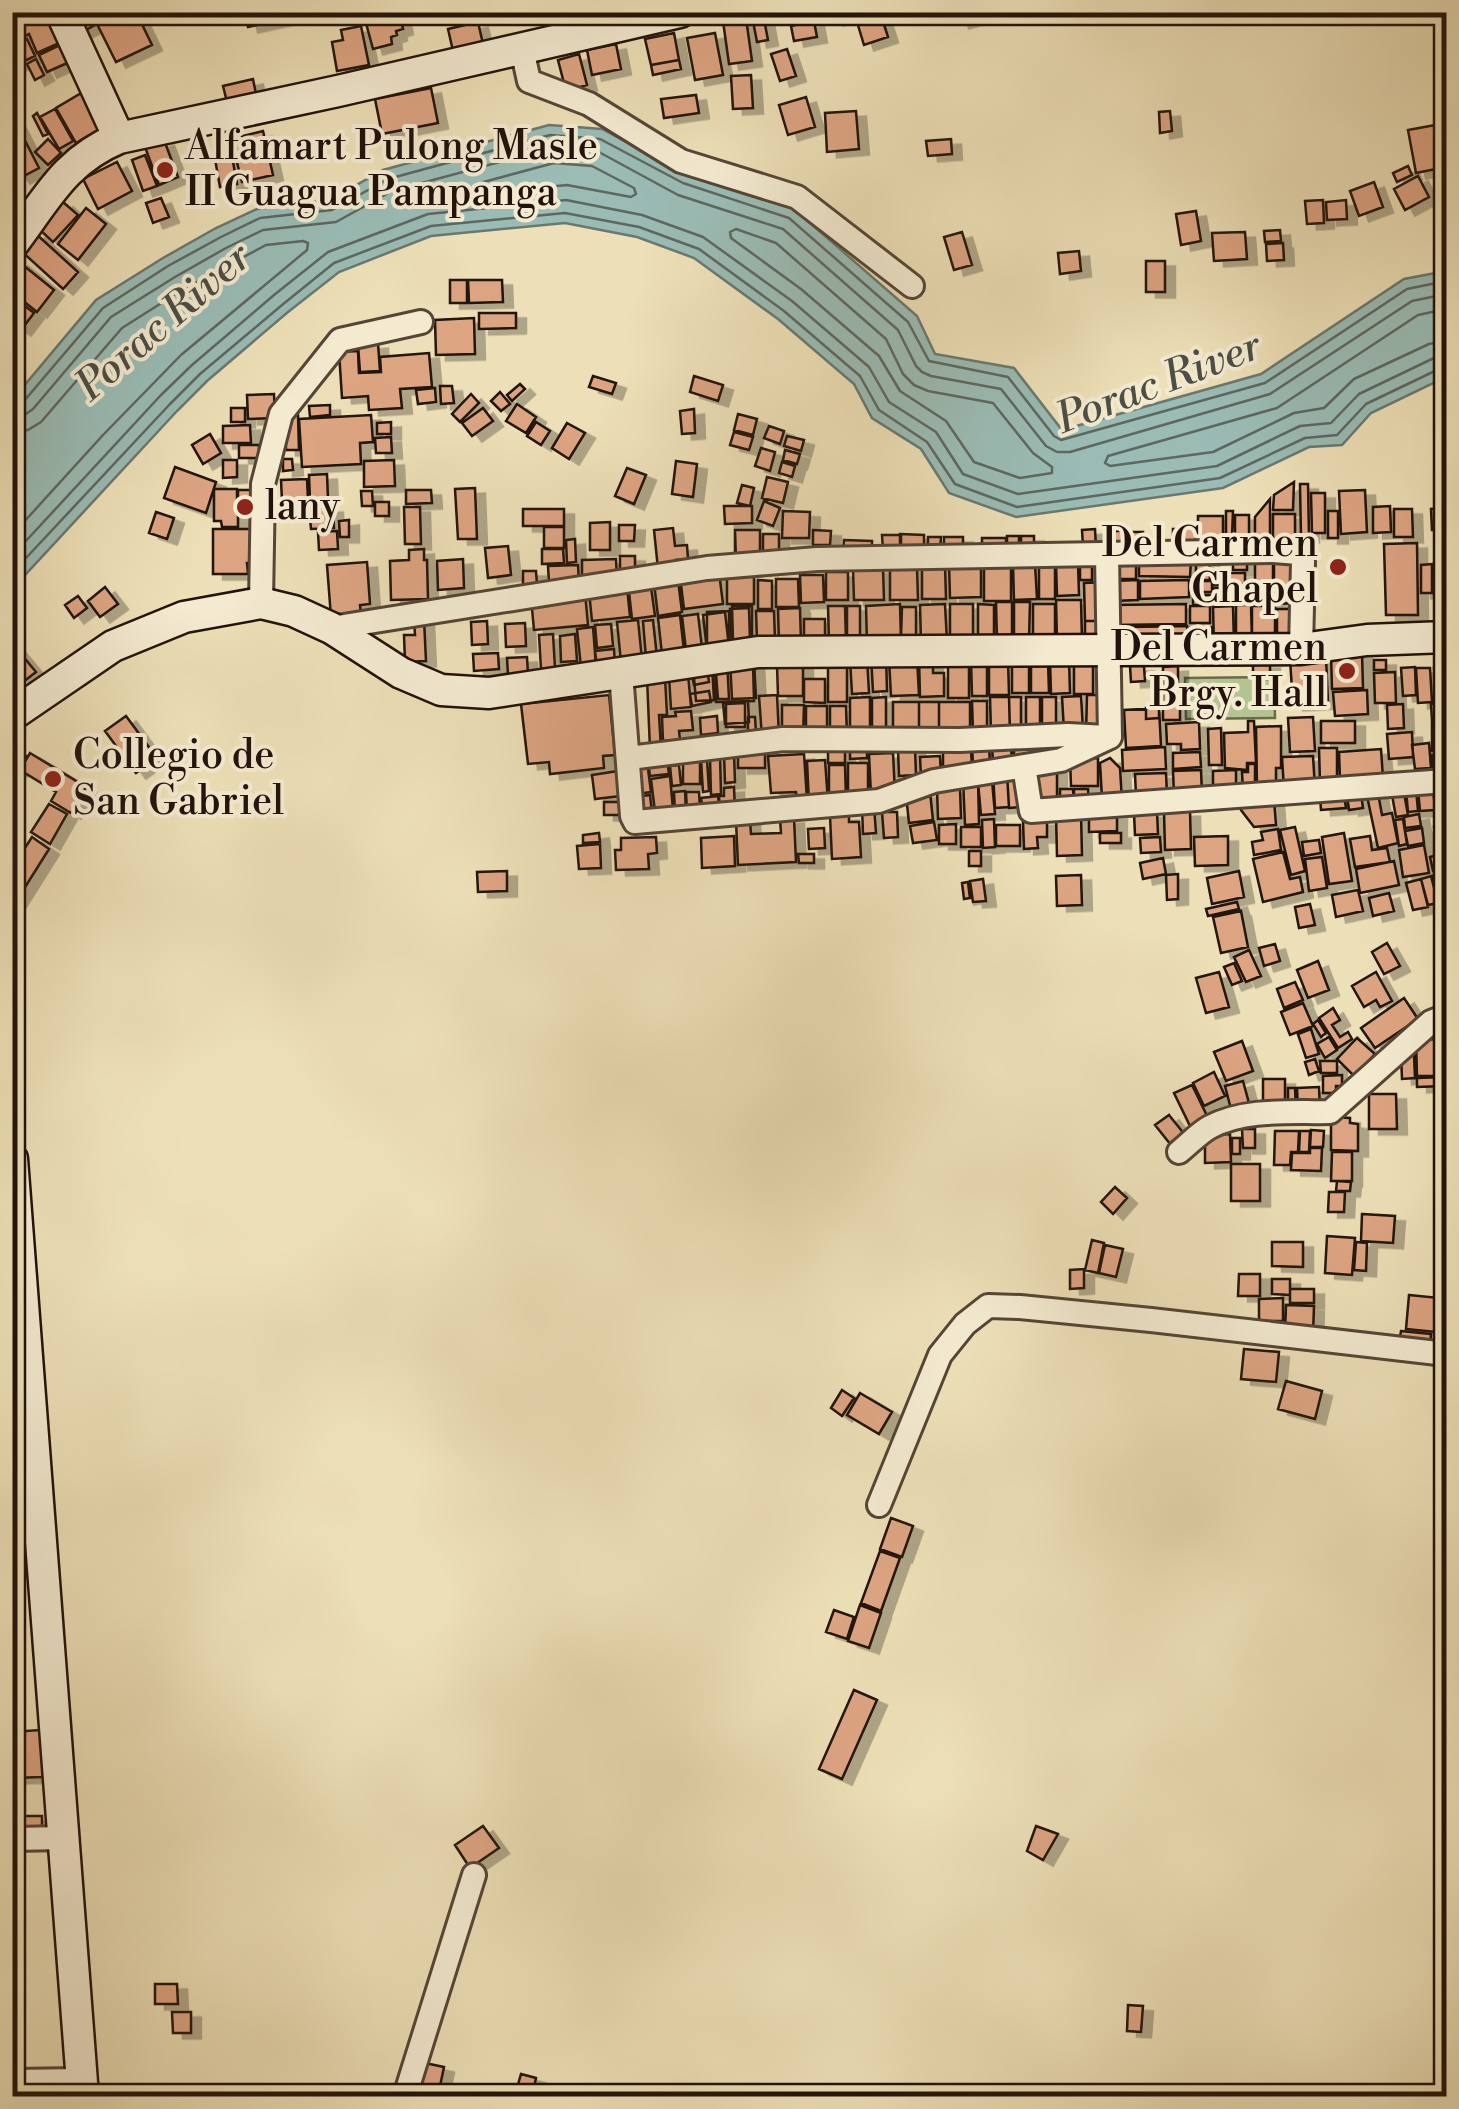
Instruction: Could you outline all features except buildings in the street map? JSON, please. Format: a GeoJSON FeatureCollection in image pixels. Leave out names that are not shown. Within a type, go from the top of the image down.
{"type":"FeatureCollection","features":[{"type":"Feature","properties":{"kind":"street"},"geometry":{"type":"LineString","coordinates":[[61,12],[119,138]]}},
{"type":"Feature","properties":{"kind":"street"},"geometry":{"type":"LineString","coordinates":[[12,245],[64,175],[97,147],[119,138],[680,12]]}},
{"type":"Feature","properties":{"kind":"street"},"geometry":{"type":"LineString","coordinates":[[522,49],[529,82],[589,104],[681,161],[797,197],[912,286]]}},
{"type":"Feature","properties":{"kind":"street"},"geometry":{"type":"LineString","coordinates":[[260,604],[263,484],[282,414],[340,340],[421,322]]}},
{"type":"Feature","properties":{"kind":"street"},"geometry":{"type":"LineString","coordinates":[[331,628],[707,568],[817,560],[1273,550],[1299,553],[1303,562],[1301,649]]}},
{"type":"Feature","properties":{"kind":"street"},"geometry":{"type":"LineString","coordinates":[[1107,554],[1110,737]]}},
{"type":"Feature","properties":{"kind":"street"},"geometry":{"type":"LineString","coordinates":[[12,715],[113,646],[184,617],[260,604],[294,611],[331,628],[401,673],[441,690],[489,694],[758,652],[1301,649],[1368,640],[1446,637]]}},
{"type":"Feature","properties":{"kind":"street"},"geometry":{"type":"LineString","coordinates":[[621,673],[635,822],[879,801],[934,781],[1061,760],[1110,737]]}},
{"type":"Feature","properties":{"kind":"street"},"geometry":{"type":"LineString","coordinates":[[628,758],[783,739],[1110,737]]}},
{"type":"Feature","properties":{"kind":"street"},"geometry":{"type":"LineString","coordinates":[[1024,766],[1030,811],[1446,780]]}},
{"type":"Feature","properties":{"kind":"street"},"geometry":{"type":"LineString","coordinates":[[1178,1152],[1209,1128],[1233,1118],[1330,1112],[1430,1022],[1446,1016]]}},
{"type":"Feature","properties":{"kind":"street"},"geometry":{"type":"LineString","coordinates":[[12,1159],[83,2088],[12,2081]]}},
{"type":"Feature","properties":{"kind":"street"},"geometry":{"type":"LineString","coordinates":[[879,1505],[940,1356],[964,1324],[988,1306],[1020,1306],[1446,1354]]}},
{"type":"Feature","properties":{"kind":"street"},"geometry":{"type":"LineString","coordinates":[[12,1839],[64,1838]]}},
{"type":"Feature","properties":{"kind":"street"},"geometry":{"type":"LineString","coordinates":[[405,2096],[474,1875]]}},
{"type":"Feature","properties":{"kind":"green space"},"geometry":{"type":"Polygon","coordinates":[[[1274,677],[1275,718],[1186,719],[1185,678],[1274,677]]]}},
{"type":"Feature","properties":{"kind":"water","name":"Porac River"},"geometry":{"type":"Polygon","coordinates":[[[549,125],[602,129],[686,174],[794,209],[917,316],[935,354],[1014,368],[1062,430],[1261,374],[1404,279],[1446,271],[1446,377],[1371,413],[1342,445],[1309,447],[1223,488],[1016,517],[949,493],[921,449],[872,418],[854,384],[778,319],[694,258],[637,237],[565,223],[431,236],[339,272],[288,312],[177,411],[13,588],[13,399],[96,300],[216,228],[257,209],[330,200],[383,170],[549,125]]]}},
{"type":"Feature","properties":{"kind":"place","name":"Alfamart Pulong Masle II Guagua Pampanga"},"geometry":{"type":"Point","coordinates":[165,170]}},
{"type":"Feature","properties":{"kind":"place","name":"lany"},"geometry":{"type":"Point","coordinates":[245,507]}},
{"type":"Feature","properties":{"kind":"place","name":"Del Carmen Chapel"},"geometry":{"type":"Point","coordinates":[1338,567]}},
{"type":"Feature","properties":{"kind":"place","name":"Del Carmen Brgy. Hall"},"geometry":{"type":"Point","coordinates":[1347,671]}},
{"type":"Feature","properties":{"kind":"place","name":"Collegio de San Gabriel"},"geometry":{"type":"Point","coordinates":[53,779]}}]}
